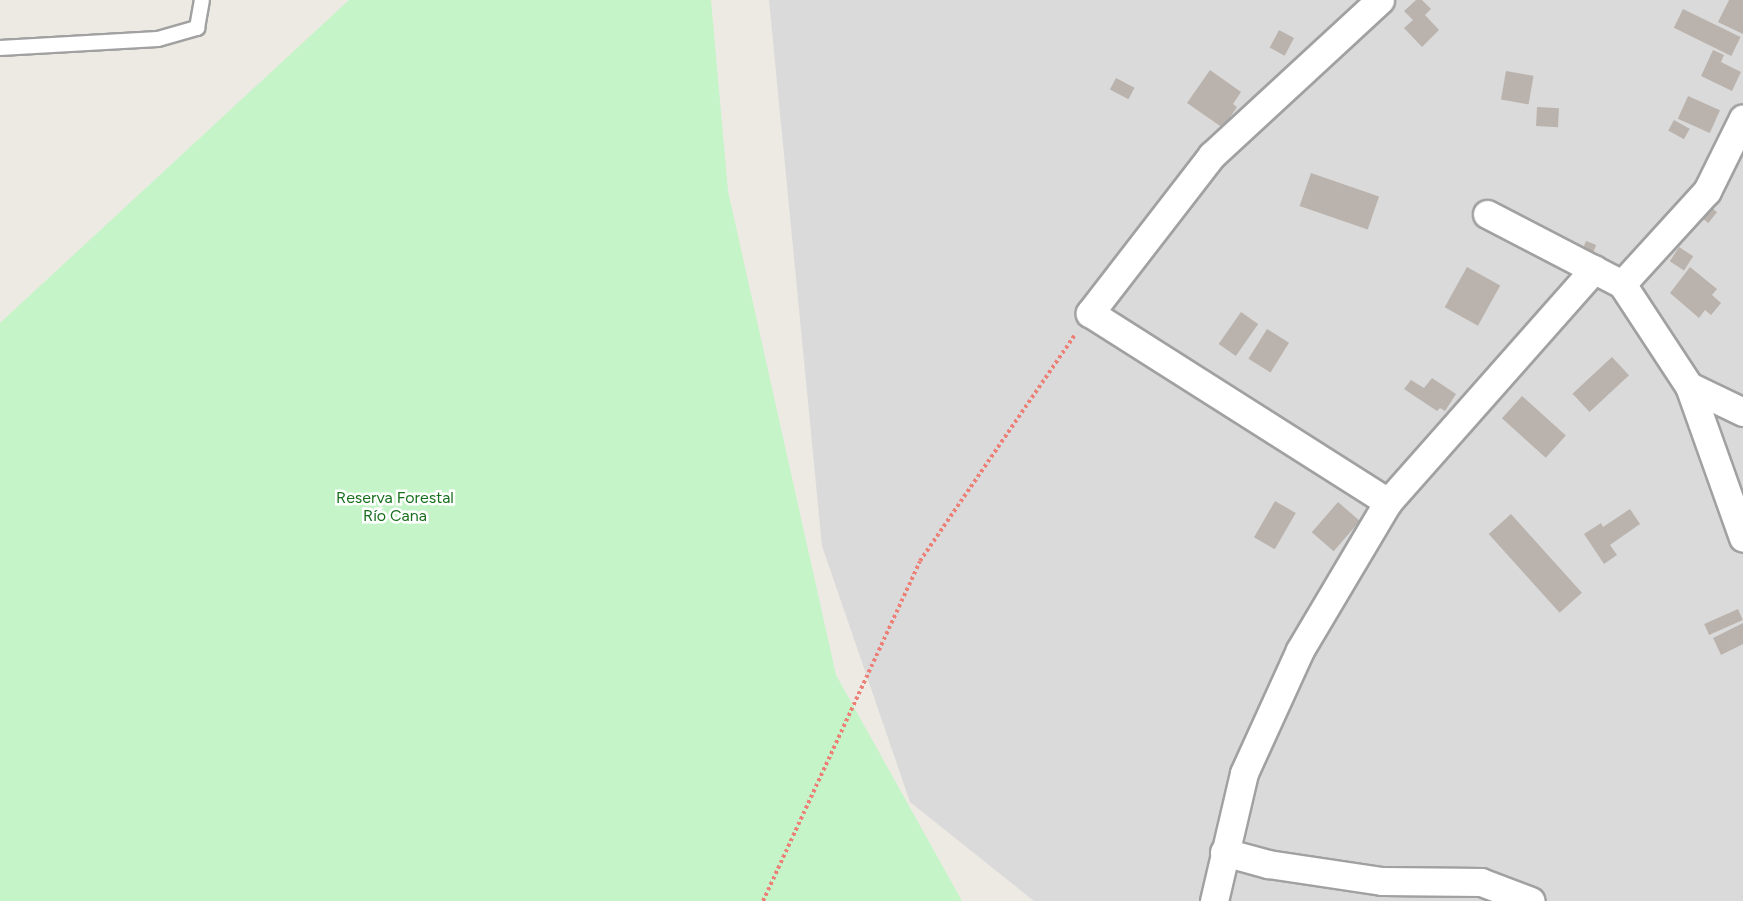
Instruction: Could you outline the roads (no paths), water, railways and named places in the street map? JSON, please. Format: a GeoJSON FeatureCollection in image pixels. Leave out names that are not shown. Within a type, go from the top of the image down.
{"type":"FeatureCollection","features":[{"type":"Feature","properties":{"kind":"street"},"geometry":{"type":"LineString","coordinates":[[1380,0],[1212,154],[1090,313],[1388,502]]}},
{"type":"Feature","properties":{"kind":"street"},"geometry":{"type":"LineString","coordinates":[[1622,284],[1707,191],[1743,118]]}},
{"type":"Feature","properties":{"kind":"street"},"geometry":{"type":"LineString","coordinates":[[1487,214],[1622,284],[1689,386],[1743,538]]}},
{"type":"Feature","properties":{"kind":"street"},"geometry":{"type":"LineString","coordinates":[[1214,901],[1244,774],[1300,650],[1388,502],[1594,269]]}},
{"type":"Feature","properties":{"kind":"street"},"geometry":{"type":"LineString","coordinates":[[1689,386],[1743,412]]}},
{"type":"Feature","properties":{"kind":"street"},"geometry":{"type":"LineString","coordinates":[[1224,852],[1268,864],[1382,881],[1481,882],[1531,901]]}},
{"type":"Feature","properties":{"kind":"lane"},"geometry":{"type":"LineString","coordinates":[[0,48],[158,39],[197,28],[202,0]]}},
{"type":"Feature","properties":{"kind":"park label","name":"Reserva Forestal Río Cana"},"geometry":{"type":"Point","coordinates":[395,507]}}]}
